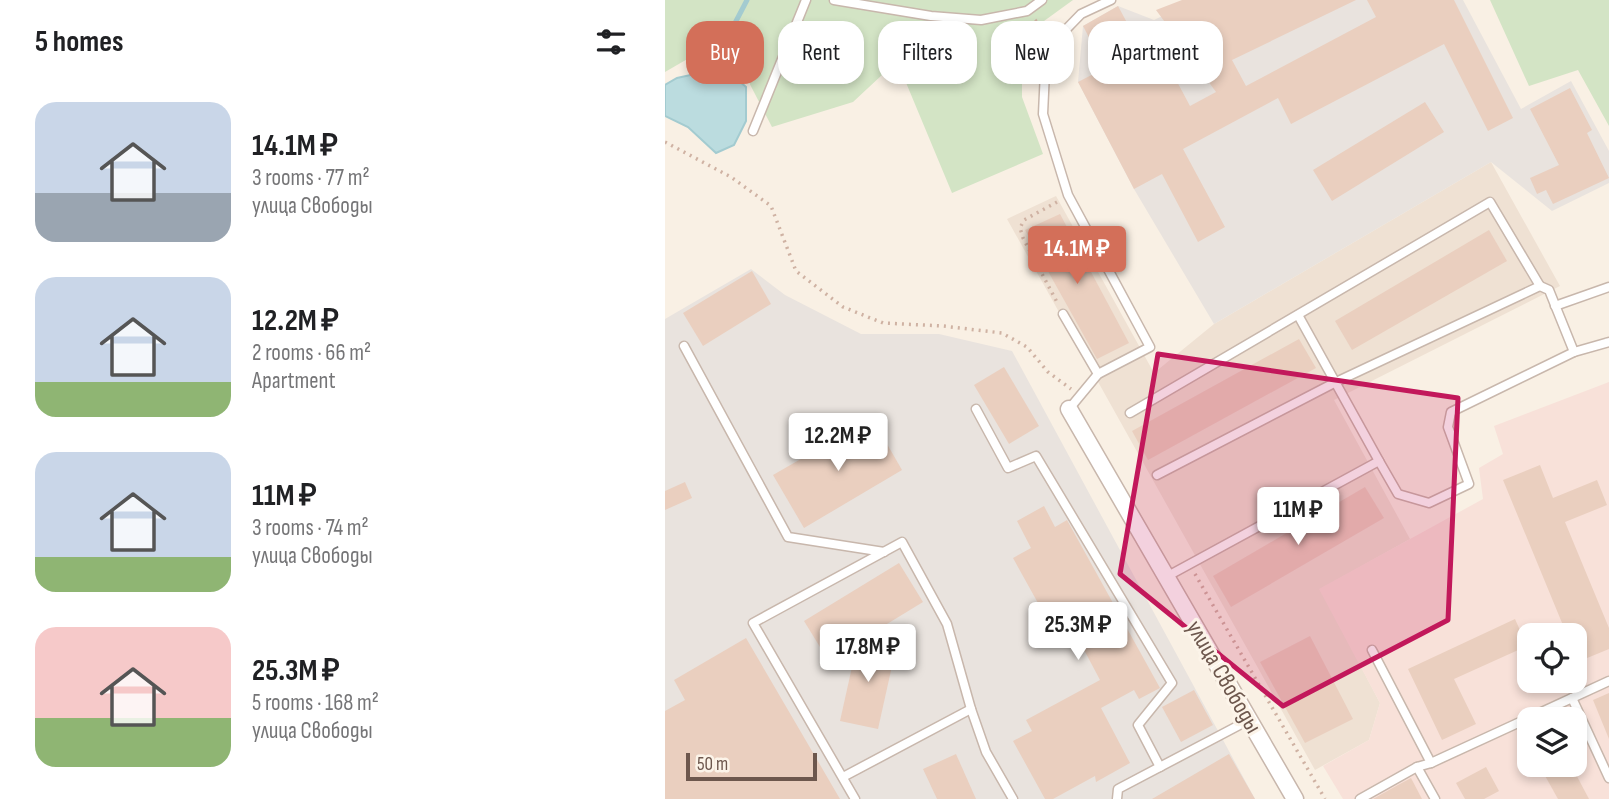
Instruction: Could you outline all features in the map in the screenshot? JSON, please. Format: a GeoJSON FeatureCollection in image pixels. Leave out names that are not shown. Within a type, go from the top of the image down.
{"type":"FeatureCollection","features":[{"type":"Feature","properties":{"kind":"street","name":"улица Свободы"},"geometry":{"type":"LineString","coordinates":[[1074,402],[1166,577],[1295,799]]}},
{"type":"Feature","properties":{"kind":"lane"},"geometry":{"type":"LineString","coordinates":[[753,131],[806,0]]}},
{"type":"Feature","properties":{"kind":"lane"},"geometry":{"type":"LineString","coordinates":[[834,0],[931,16],[981,20],[1027,11],[1042,0]]}},
{"type":"Feature","properties":{"kind":"lane"},"geometry":{"type":"LineString","coordinates":[[1074,21],[1081,14],[1111,0]]}},
{"type":"Feature","properties":{"kind":"lane"},"geometry":{"type":"LineString","coordinates":[[1044,84],[1042,114],[1068,195],[1150,347],[1098,374],[1074,402]]}},
{"type":"Feature","properties":{"kind":"lane"},"geometry":{"type":"LineString","coordinates":[[1130,414],[1490,202],[1540,286],[1549,290],[1574,352]]}},
{"type":"Feature","properties":{"kind":"lane"},"geometry":{"type":"LineString","coordinates":[[1157,475],[1336,382],[1540,286]]}},
{"type":"Feature","properties":{"kind":"lane"},"geometry":{"type":"LineString","coordinates":[[1555,306],[1609,287]]}},
{"type":"Feature","properties":{"kind":"lane"},"geometry":{"type":"LineString","coordinates":[[1063,314],[1098,374]]}},
{"type":"Feature","properties":{"kind":"lane"},"geometry":{"type":"LineString","coordinates":[[1298,315],[1398,494],[1429,503],[1469,484],[1448,427],[1451,412],[1574,352],[1609,342]]}},
{"type":"Feature","properties":{"kind":"lane"},"geometry":{"type":"LineString","coordinates":[[684,346],[788,537],[884,552]]}},
{"type":"Feature","properties":{"kind":"lane"},"geometry":{"type":"LineString","coordinates":[[976,409],[1007,468],[1036,456],[1172,683],[1138,725],[1160,767]]}},
{"type":"Feature","properties":{"kind":"lane"},"geometry":{"type":"LineString","coordinates":[[1166,577],[1379,461]]}},
{"type":"Feature","properties":{"kind":"lane"},"geometry":{"type":"LineString","coordinates":[[855,799],[753,623],[902,542],[947,624],[986,752],[1013,799]]}},
{"type":"Feature","properties":{"kind":"lane"},"geometry":{"type":"LineString","coordinates":[[1372,650],[1431,763]]}},
{"type":"Feature","properties":{"kind":"lane"},"geometry":{"type":"LineString","coordinates":[[1360,799],[1417,767],[1609,681]]}},
{"type":"Feature","properties":{"kind":"lane"},"geometry":{"type":"LineString","coordinates":[[1572,698],[1609,778]]}},
{"type":"Feature","properties":{"kind":"lane"},"geometry":{"type":"LineString","coordinates":[[843,777],[971,709]]}},
{"type":"Feature","properties":{"kind":"lane"},"geometry":{"type":"LineString","coordinates":[[1117,799],[1118,789],[1249,720]]}},
{"type":"Feature","properties":{"kind":"lane"},"geometry":{"type":"LineString","coordinates":[[1417,767],[1434,799]]}},
{"type":"Feature","properties":{"kind":"path"},"geometry":{"type":"LineString","coordinates":[[1027,11],[1037,21]]}},
{"type":"Feature","properties":{"kind":"path"},"geometry":{"type":"LineString","coordinates":[[665,142],[731,177],[771,206],[796,271],[843,307],[883,323],[1002,333],[1027,347],[1074,402]]}},
{"type":"Feature","properties":{"kind":"path"},"geometry":{"type":"LineString","coordinates":[[1063,314],[1020,228],[1024,220],[1068,195]]}},
{"type":"Feature","properties":{"kind":"path"},"geometry":{"type":"LineString","coordinates":[[1189,564],[1325,799]]}},
{"type":"Feature","properties":{"kind":"highlighted area"},"geometry":{"type":"Polygon","coordinates":[[[1158,354],[1458,398],[1448,620],[1283,706],[1120,574],[1158,354]]]}},
{"type":"Feature","properties":{"kind":"shaded area"},"geometry":{"type":"Polygon","coordinates":[[[1196,0],[1463,0],[1521,109],[1571,81],[1609,151],[1609,183],[1552,211],[1491,162],[1214,324],[1134,189],[1078,82],[1083,26],[1088,23],[1088,84],[1223,84],[1223,21],[1092,21],[1118,6],[1154,20],[1196,0]]]}},
{"type":"Feature","properties":{"kind":"shaded area"},"geometry":{"type":"Polygon","coordinates":[[[1491,162],[1560,286],[1334,400],[1410,539],[1320,589],[1380,703],[1369,740],[1315,770],[1007,219],[1056,196],[1154,373],[1214,324],[1491,162]]]}},
{"type":"Feature","properties":{"kind":"shaded area"},"geometry":{"type":"Polygon","coordinates":[[[751,269],[785,295],[861,334],[939,334],[1012,351],[1255,799],[665,799],[665,319],[751,269]]]}},
{"type":"Feature","properties":{"kind":"shaded area"},"geometry":{"type":"Polygon","coordinates":[[[1609,382],[1609,799],[1343,799],[1323,766],[1369,740],[1380,703],[1319,589],[1483,499],[1479,468],[1503,454],[1494,426],[1609,382]]]}},
{"type":"Feature","properties":{"kind":"green space"},"geometry":{"type":"Polygon","coordinates":[[[665,0],[1073,0],[1044,21],[991,21],[991,84],[1022,84],[1022,97],[1043,154],[952,193],[907,84],[977,84],[977,21],[878,21],[878,79],[853,102],[772,127],[750,84],[764,84],[764,21],[686,21],[686,60],[665,72],[665,0]]]}},
{"type":"Feature","properties":{"kind":"green space"},"geometry":{"type":"Polygon","coordinates":[[[1490,0],[1609,0],[1609,126],[1578,70],[1529,86],[1490,0]]]}},
{"type":"Feature","properties":{"kind":"water"},"geometry":{"type":"Polygon","coordinates":[[[686,76],[686,84],[743,84],[746,87],[746,121],[734,145],[716,153],[688,127],[665,116],[665,85],[686,76]]]}},
{"type":"Feature","properties":{"kind":"building"},"geometry":{"type":"Polygon","coordinates":[[[1182,0],[1356,0],[1232,60],[1246,86],[1376,17],[1367,0],[1454,0],[1513,118],[1488,131],[1444,44],[1291,124],[1278,98],[1183,149],[1225,227],[1198,242],[1162,174],[1134,189],[1078,82],[1088,77],[1088,84],[1178,84],[1190,106],[1216,92],[1210,84],[1223,84],[1223,21],[1164,21],[1156,10],[1182,0]]]}},
{"type":"Feature","properties":{"kind":"building"},"geometry":{"type":"Polygon","coordinates":[[[1118,6],[1126,21],[1092,21],[1118,6]]]}},
{"type":"Feature","properties":{"kind":"building"},"geometry":{"type":"Polygon","coordinates":[[[1088,23],[1088,36],[1083,26],[1088,23]]]}},
{"type":"Feature","properties":{"kind":"building"},"geometry":{"type":"Polygon","coordinates":[[[1570,88],[1592,130],[1587,133],[1609,178],[1553,204],[1546,190],[1537,194],[1530,178],[1559,165],[1530,109],[1570,88]]]}},
{"type":"Feature","properties":{"kind":"building"},"geometry":{"type":"Polygon","coordinates":[[[1425,102],[1444,132],[1332,201],[1313,170],[1425,102]]]}},
{"type":"Feature","properties":{"kind":"building"},"geometry":{"type":"Polygon","coordinates":[[[1060,214],[1129,343],[1097,359],[1025,230],[1060,214]]]}},
{"type":"Feature","properties":{"kind":"building"},"geometry":{"type":"Polygon","coordinates":[[[1489,230],[1507,261],[1352,350],[1335,321],[1489,230]]]}},
{"type":"Feature","properties":{"kind":"building"},"geometry":{"type":"Polygon","coordinates":[[[752,271],[771,304],[703,346],[683,313],[752,271]]]}},
{"type":"Feature","properties":{"kind":"building"},"geometry":{"type":"Polygon","coordinates":[[[1299,339],[1316,368],[1148,460],[1132,431],[1299,339]]]}},
{"type":"Feature","properties":{"kind":"building"},"geometry":{"type":"Polygon","coordinates":[[[1004,367],[1039,426],[1009,444],[974,385],[1004,367]]]}},
{"type":"Feature","properties":{"kind":"building"},"geometry":{"type":"Polygon","coordinates":[[[872,418],[902,470],[804,528],[773,475],[872,418]]]}},
{"type":"Feature","properties":{"kind":"building"},"geometry":{"type":"Polygon","coordinates":[[[1540,465],[1553,498],[1597,480],[1607,505],[1565,522],[1609,628],[1609,649],[1587,658],[1587,623],[1562,623],[1503,480],[1540,465]]]}},
{"type":"Feature","properties":{"kind":"building"},"geometry":{"type":"Polygon","coordinates":[[[685,482],[692,498],[665,510],[665,491],[685,482]]]}},
{"type":"Feature","properties":{"kind":"building"},"geometry":{"type":"Polygon","coordinates":[[[1365,487],[1384,518],[1231,607],[1213,576],[1365,487]]]}},
{"type":"Feature","properties":{"kind":"building"},"geometry":{"type":"Polygon","coordinates":[[[1044,506],[1055,527],[1067,520],[1160,688],[1139,699],[1134,690],[1101,708],[1130,763],[1096,782],[1095,776],[1053,799],[1045,799],[1013,741],[1032,731],[1026,720],[1100,680],[1064,612],[1048,621],[1013,558],[1031,548],[1017,521],[1044,506]]]}},
{"type":"Feature","properties":{"kind":"building"},"geometry":{"type":"Polygon","coordinates":[[[899,563],[923,602],[828,660],[804,621],[899,563]]]}},
{"type":"Feature","properties":{"kind":"building"},"geometry":{"type":"Polygon","coordinates":[[[1515,619],[1517,624],[1517,651],[1454,679],[1476,724],[1442,740],[1408,669],[1515,619]]]}},
{"type":"Feature","properties":{"kind":"building"},"geometry":{"type":"Polygon","coordinates":[[[1310,636],[1353,719],[1305,743],[1260,662],[1310,636]]]}},
{"type":"Feature","properties":{"kind":"building"},"geometry":{"type":"Polygon","coordinates":[[[746,638],[840,799],[665,799],[665,711],[685,700],[674,680],[746,638]]]}},
{"type":"Feature","properties":{"kind":"building"},"geometry":{"type":"Polygon","coordinates":[[[858,640],[896,648],[878,729],[840,721],[858,640]]]}},
{"type":"Feature","properties":{"kind":"building"},"geometry":{"type":"Polygon","coordinates":[[[1194,690],[1213,725],[1181,742],[1162,707],[1194,690]]]}},
{"type":"Feature","properties":{"kind":"building"},"geometry":{"type":"Polygon","coordinates":[[[1609,693],[1609,739],[1593,700],[1609,693]]]}},
{"type":"Feature","properties":{"kind":"building"},"geometry":{"type":"Polygon","coordinates":[[[956,754],[976,799],[937,799],[923,769],[956,754]]]}},
{"type":"Feature","properties":{"kind":"building"},"geometry":{"type":"Polygon","coordinates":[[[1229,754],[1255,799],[1152,799],[1229,754]]]}},
{"type":"Feature","properties":{"kind":"building"},"geometry":{"type":"Polygon","coordinates":[[[1486,767],[1499,791],[1484,799],[1465,799],[1456,783],[1486,767]]]}},
{"type":"Feature","properties":{"kind":"building"},"geometry":{"type":"Polygon","coordinates":[[[1546,777],[1577,777],[1589,799],[1558,799],[1546,777]]]}},
{"type":"Feature","properties":{"kind":"building"},"geometry":{"type":"Polygon","coordinates":[[[1411,778],[1422,799],[1373,799],[1398,785],[1411,778]]]}},
{"type":"Feature","properties":{"kind":"waterway"},"geometry":{"type":"LineString","coordinates":[[736,21],[747,0]]}}]}
